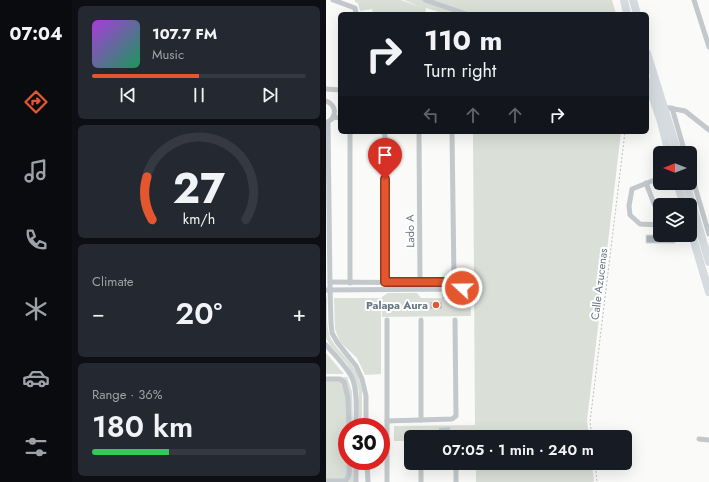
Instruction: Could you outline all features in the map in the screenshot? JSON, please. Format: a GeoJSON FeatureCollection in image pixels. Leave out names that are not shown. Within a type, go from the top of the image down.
{"type":"FeatureCollection","features":[{"type":"Feature","properties":{"kind":"highway"},"geometry":{"type":"LineString","coordinates":[[624,0],[627,12]]}},
{"type":"Feature","properties":{"kind":"highway"},"geometry":{"type":"LineString","coordinates":[[634,1],[637,12]]}},
{"type":"Feature","properties":{"kind":"highway"},"geometry":{"type":"LineString","coordinates":[[649,57],[668,108],[670,126],[676,146]]}},
{"type":"Feature","properties":{"kind":"highway"},"geometry":{"type":"LineString","coordinates":[[649,86],[667,146]]}},
{"type":"Feature","properties":{"kind":"highway"},"geometry":{"type":"LineString","coordinates":[[688,190],[707,249],[709,262]]}},
{"type":"Feature","properties":{"kind":"highway"},"geometry":{"type":"LineString","coordinates":[[694,242],[709,292]]}},
{"type":"Feature","properties":{"kind":"street"},"geometry":{"type":"LineString","coordinates":[[333,0],[355,8],[356,12]]}},
{"type":"Feature","properties":{"kind":"street"},"geometry":{"type":"LineString","coordinates":[[425,0],[460,12]]}},
{"type":"Feature","properties":{"kind":"street"},"geometry":{"type":"LineString","coordinates":[[694,0],[709,47]]}},
{"type":"Feature","properties":{"kind":"street"},"geometry":{"type":"LineString","coordinates":[[326,89],[338,90]]}},
{"type":"Feature","properties":{"kind":"street"},"geometry":{"type":"LineString","coordinates":[[326,101],[337,109],[333,117],[327,122],[330,282],[328,290],[332,333],[337,342],[356,366],[362,379],[366,396],[366,418]]}},
{"type":"Feature","properties":{"kind":"street"},"geometry":{"type":"LineString","coordinates":[[668,108],[685,111],[709,130]]}},
{"type":"Feature","properties":{"kind":"street"},"geometry":{"type":"LineString","coordinates":[[668,108],[675,119],[683,146]]}},
{"type":"Feature","properties":{"kind":"street"},"geometry":{"type":"LineString","coordinates":[[670,126],[682,110]]}},
{"type":"Feature","properties":{"kind":"street"},"geometry":{"type":"LineString","coordinates":[[333,117],[338,118]]}},
{"type":"Feature","properties":{"kind":"street"},"geometry":{"type":"LineString","coordinates":[[350,134],[350,289]]}},
{"type":"Feature","properties":{"kind":"street"},"geometry":{"type":"LineString","coordinates":[[384,134],[385,289]]}},
{"type":"Feature","properties":{"kind":"street","name":"Lado A"},"geometry":{"type":"LineString","coordinates":[[419,134],[420,282]]}},
{"type":"Feature","properties":{"kind":"street"},"geometry":{"type":"LineString","coordinates":[[452,134],[454,280]]}},
{"type":"Feature","properties":{"kind":"street"},"geometry":{"type":"LineString","coordinates":[[653,180],[632,189],[629,206],[630,215],[640,224],[653,225]]}},
{"type":"Feature","properties":{"kind":"street"},"geometry":{"type":"LineString","coordinates":[[646,183],[653,200]]}},
{"type":"Feature","properties":{"kind":"street"},"geometry":{"type":"LineString","coordinates":[[696,190],[709,234]]}},
{"type":"Feature","properties":{"kind":"street"},"geometry":{"type":"LineString","coordinates":[[328,290],[448,289],[454,294],[459,293],[462,288],[460,282],[454,280],[448,282],[330,282]]}},
{"type":"Feature","properties":{"kind":"street"},"geometry":{"type":"LineString","coordinates":[[387,320],[387,418]]}},
{"type":"Feature","properties":{"kind":"street"},"geometry":{"type":"LineString","coordinates":[[421,320],[421,420]]}},
{"type":"Feature","properties":{"kind":"street"},"geometry":{"type":"LineString","coordinates":[[390,421],[452,419],[456,416],[455,320]]}},
{"type":"Feature","properties":{"kind":"street"},"geometry":{"type":"LineString","coordinates":[[326,345],[352,378],[356,397],[356,418]]}},
{"type":"Feature","properties":{"kind":"street"},"geometry":{"type":"LineString","coordinates":[[326,379],[340,379],[344,382],[348,398],[348,418]]}},
{"type":"Feature","properties":{"kind":"street"},"geometry":{"type":"LineString","coordinates":[[699,439],[709,440]]}},
{"type":"Feature","properties":{"kind":"street"},"geometry":{"type":"LineString","coordinates":[[326,481],[345,481],[349,477],[349,470]]}},
{"type":"Feature","properties":{"kind":"street"},"geometry":{"type":"LineString","coordinates":[[356,470],[356,482]]}},
{"type":"Feature","properties":{"kind":"street"},"geometry":{"type":"LineString","coordinates":[[367,470],[368,482]]}},
{"type":"Feature","properties":{"kind":"street"},"geometry":{"type":"LineString","coordinates":[[387,470],[387,482]]}},
{"type":"Feature","properties":{"kind":"street"},"geometry":{"type":"LineString","coordinates":[[421,470],[421,482]]}},
{"type":"Feature","properties":{"kind":"street"},"geometry":{"type":"LineString","coordinates":[[456,470],[456,482]]}},
{"type":"Feature","properties":{"kind":"path","name":"Calle Azucenas"},"geometry":{"type":"LineString","coordinates":[[591,430],[590,422],[625,134]]}},
{"type":"Feature","properties":{"kind":"path"},"geometry":{"type":"LineString","coordinates":[[595,470],[597,482]]}},
{"type":"Feature","properties":{"kind":"shaded area"},"geometry":{"type":"Polygon","coordinates":[[[355,0],[401,0],[421,7],[404,0],[612,0],[615,12],[439,12],[426,8],[425,12],[373,12],[372,9],[360,11],[358,3],[355,2],[355,0]]]}},
{"type":"Feature","properties":{"kind":"shaded area"},"geometry":{"type":"Polygon","coordinates":[[[473,134],[621,134],[587,420],[588,430],[404,430],[404,441],[394,441],[394,426],[475,425],[473,134]]]}},
{"type":"Feature","properties":{"kind":"shaded area"},"geometry":{"type":"Polygon","coordinates":[[[462,274],[468,274],[470,278],[471,316],[382,317],[382,297],[388,293],[417,293],[421,298],[442,298],[442,293],[449,298],[462,297],[464,292],[464,281],[460,277],[462,274]]]}},
{"type":"Feature","properties":{"kind":"shaded area"},"geometry":{"type":"Polygon","coordinates":[[[326,296],[327,323],[330,337],[358,375],[362,390],[362,418],[359,418],[359,392],[356,381],[347,364],[330,345],[326,338],[326,296]]]}},
{"type":"Feature","properties":{"kind":"shaded area"},"geometry":{"type":"Polygon","coordinates":[[[334,298],[381,298],[381,374],[365,375],[357,358],[340,342],[335,329],[334,298]]]}},
{"type":"Feature","properties":{"kind":"shaded area"},"geometry":{"type":"Polygon","coordinates":[[[326,353],[344,374],[326,374],[326,353]]]}},
{"type":"Feature","properties":{"kind":"shaded area"},"geometry":{"type":"Polygon","coordinates":[[[347,377],[352,392],[353,418],[338,418],[338,470],[353,470],[354,482],[326,482],[326,378],[347,377]]]}},
{"type":"Feature","properties":{"kind":"shaded area"},"geometry":{"type":"Polygon","coordinates":[[[450,427],[450,430],[439,430],[439,428],[450,427]]]}},
{"type":"Feature","properties":{"kind":"shaded area"},"geometry":{"type":"Polygon","coordinates":[[[476,470],[593,470],[594,482],[476,482],[476,470]]]}},
{"type":"Feature","properties":{"kind":"building"},"geometry":{"type":"Polygon","coordinates":[[[646,235],[653,235],[653,242],[675,242],[675,243],[646,243],[646,235]]]}},
{"type":"Feature","properties":{"kind":"building","name":"Palapa Aura"},"geometry":{"type":"Polygon","coordinates":[[[430,302],[442,302],[442,309],[430,309],[430,302]]]}},
{"type":"Feature","properties":{"kind":"place","name":"Palapa Aura"},"geometry":{"type":"Point","coordinates":[436,305]}},
{"type":"Feature","properties":{"kind":"route"},"geometry":{"type":"LineString","coordinates":[[385,179],[385,282],[448,282],[454,280],[460,282],[462,288]]}}]}
